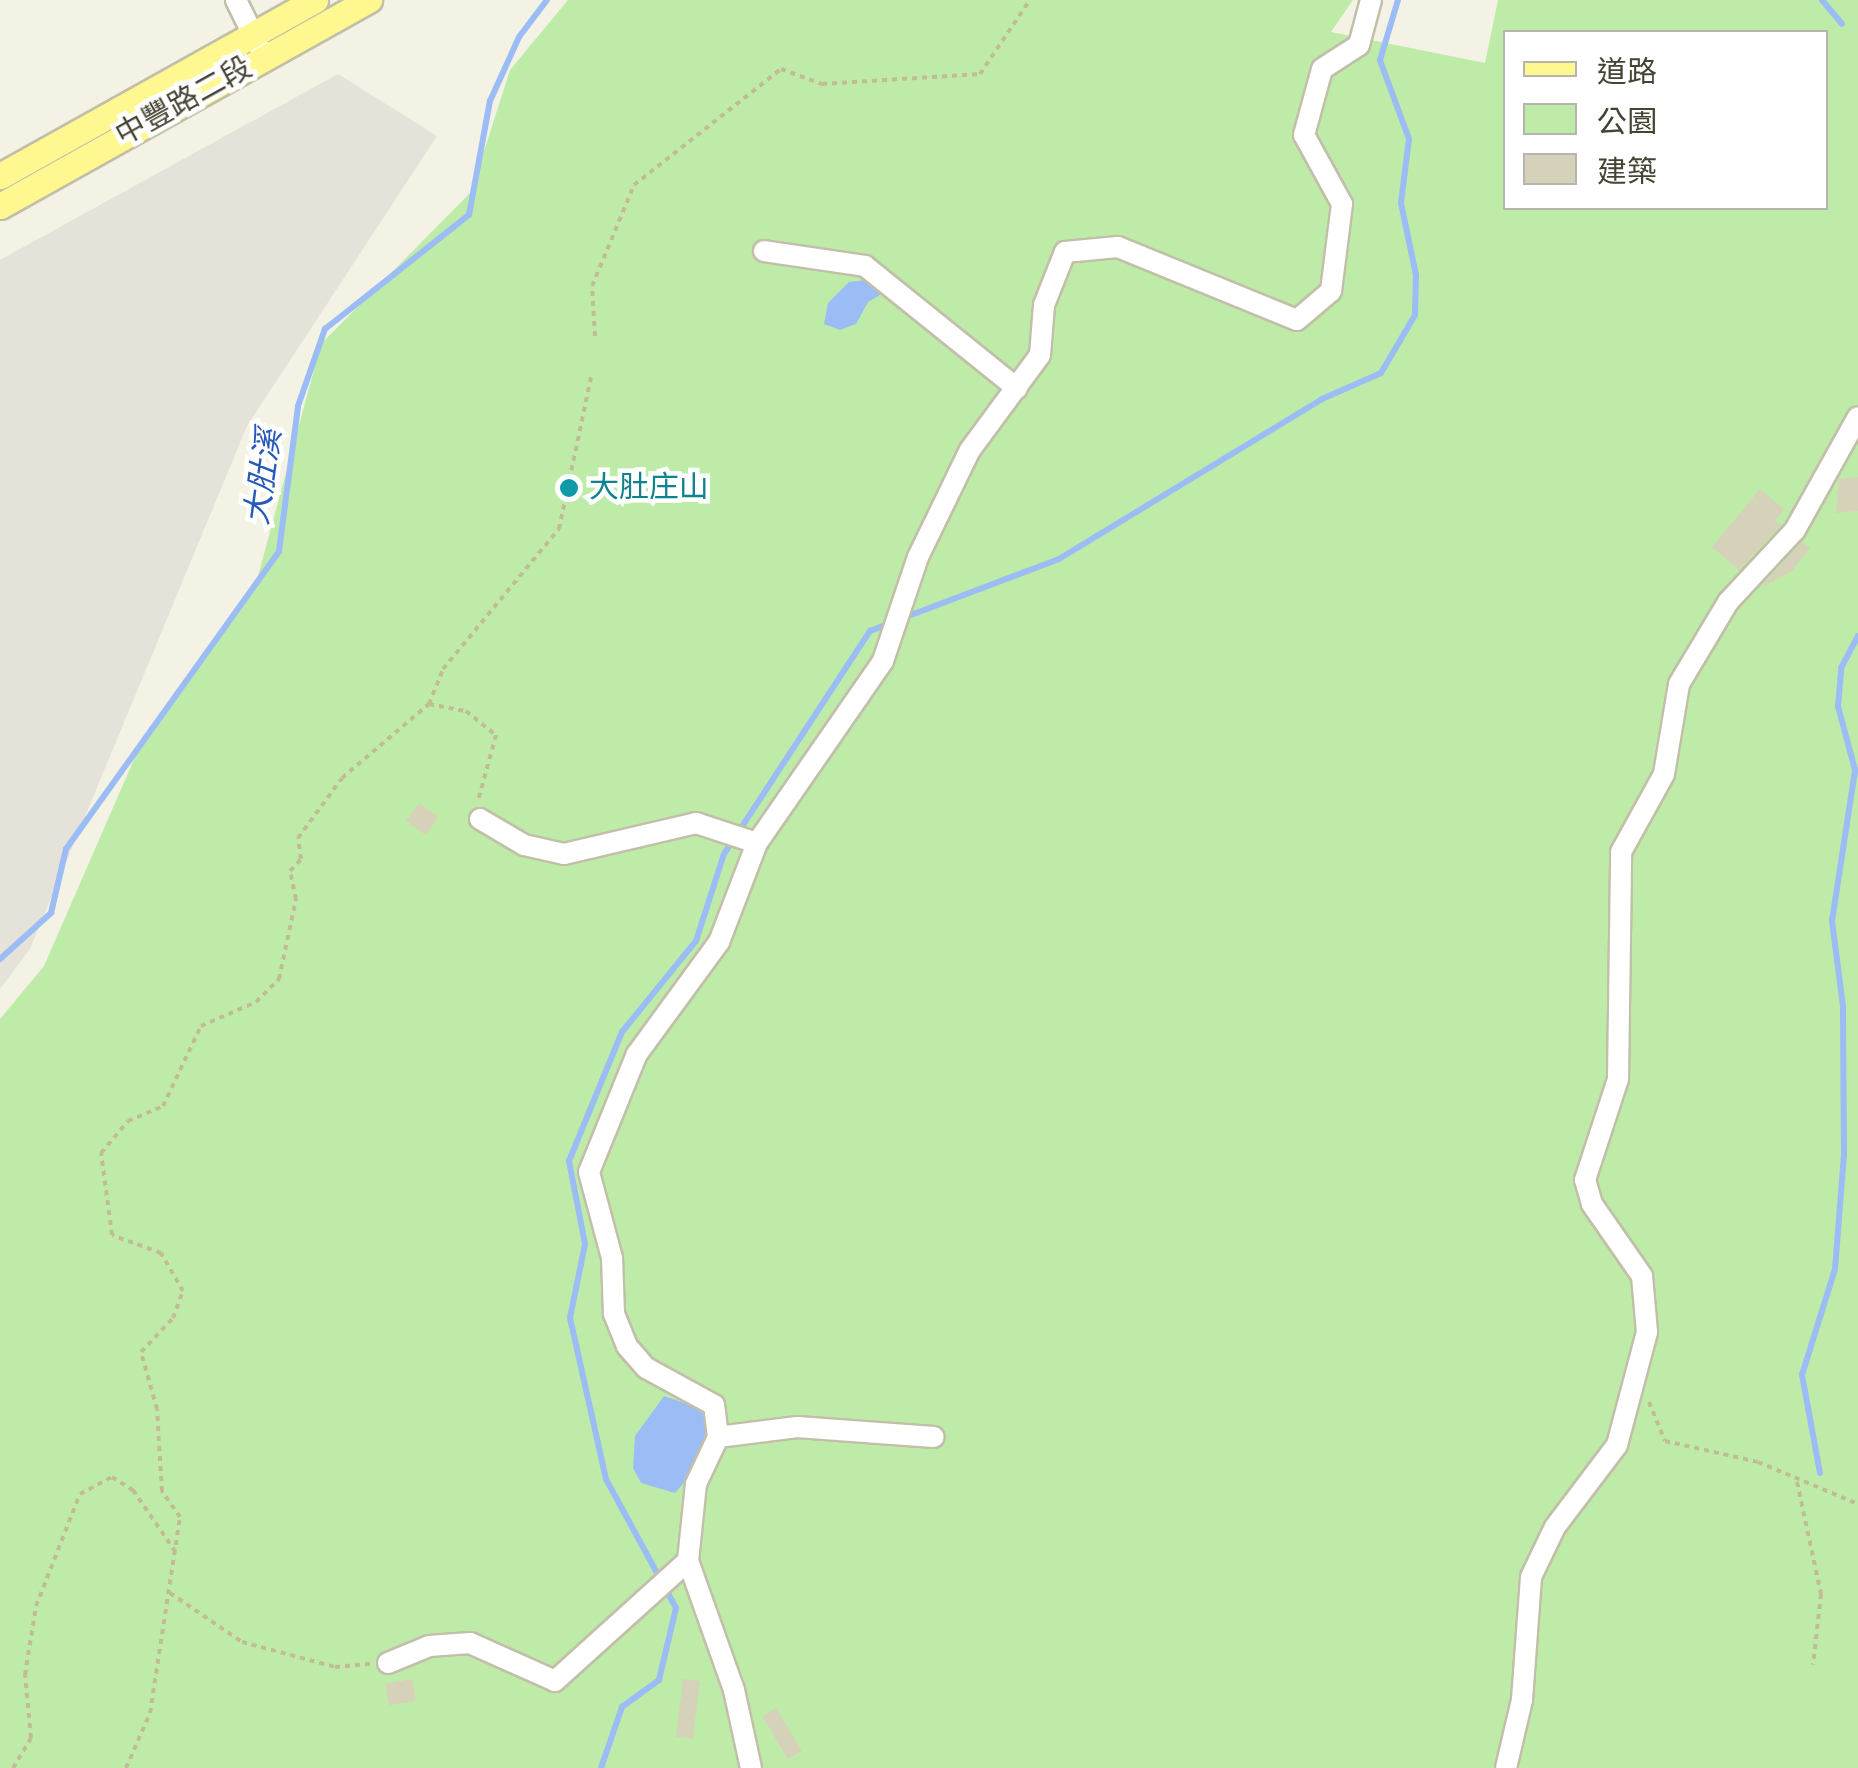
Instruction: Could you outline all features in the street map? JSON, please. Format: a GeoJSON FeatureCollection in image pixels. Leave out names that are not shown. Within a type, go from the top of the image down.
{"type":"FeatureCollection","features":[{"type":"Feature","properties":{"kind":"main road","name":"中豐路二段"},"geometry":{"type":"LineString","coordinates":[[0,206],[258,46],[315,0]]}},
{"type":"Feature","properties":{"kind":"main road","name":"中豐路二段"},"geometry":{"type":"LineString","coordinates":[[0,176],[258,46],[369,0]]}},
{"type":"Feature","properties":{"kind":"street"},"geometry":{"type":"LineString","coordinates":[[236,0],[258,46]]}},
{"type":"Feature","properties":{"kind":"street"},"geometry":{"type":"LineString","coordinates":[[751,1768],[730,1674],[682,1567],[696,1484],[718,1438],[714,1405],[646,1368],[627,1346],[614,1314],[612,1258],[588,1172],[638,1054],[719,942],[757,844],[883,661],[953,486],[1040,355],[1044,305],[1066,252],[1118,247],[1297,320],[1330,291],[1342,204],[1304,135],[1322,69],[1359,45],[1371,0]]}},
{"type":"Feature","properties":{"kind":"street"},"geometry":{"type":"LineString","coordinates":[[764,251],[865,266],[1017,388]]}},
{"type":"Feature","properties":{"kind":"street"},"geometry":{"type":"LineString","coordinates":[[1506,1768],[1522,1700],[1532,1577],[1555,1527],[1617,1444],[1647,1332],[1642,1276],[1592,1204],[1584,1180],[1618,1079],[1621,852],[1664,774],[1679,684],[1728,602],[1795,530],[1858,416]]}},
{"type":"Feature","properties":{"kind":"street"},"geometry":{"type":"LineString","coordinates":[[480,819],[524,844],[564,854],[696,823],[757,844]]}},
{"type":"Feature","properties":{"kind":"street"},"geometry":{"type":"LineString","coordinates":[[718,1438],[797,1428],[934,1437]]}},
{"type":"Feature","properties":{"kind":"street"},"geometry":{"type":"LineString","coordinates":[[388,1663],[470,1642],[555,1680],[682,1567]]}},
{"type":"Feature","properties":{"kind":"path"},"geometry":{"type":"LineString","coordinates":[[595,336],[592,286],[634,186],[780,69],[822,84],[980,74],[1030,0]]}},
{"type":"Feature","properties":{"kind":"path"},"geometry":{"type":"LineString","coordinates":[[126,1768],[150,1713],[180,1517],[162,1491],[157,1409],[141,1352],[173,1318],[183,1291],[161,1253],[112,1235],[102,1153],[128,1121],[163,1106],[201,1026],[256,1002],[280,979],[296,899],[290,870],[300,860],[298,838],[342,778],[428,704],[443,669],[559,529],[591,377]]}},
{"type":"Feature","properties":{"kind":"path"},"geometry":{"type":"LineString","coordinates":[[428,704],[466,711],[496,735],[476,787],[480,819]]}},
{"type":"Feature","properties":{"kind":"path"},"geometry":{"type":"LineString","coordinates":[[1648,1384],[1664,1441],[1758,1462],[1797,1482],[1858,1504]]}},
{"type":"Feature","properties":{"kind":"path"},"geometry":{"type":"LineString","coordinates":[[12,1768],[31,1738],[25,1675],[36,1606],[80,1494],[112,1477],[133,1490],[177,1554]]}},
{"type":"Feature","properties":{"kind":"path"},"geometry":{"type":"LineString","coordinates":[[1797,1482],[1821,1594],[1813,1665]]}},
{"type":"Feature","properties":{"kind":"path"},"geometry":{"type":"LineString","coordinates":[[170,1592],[242,1642],[288,1657],[335,1667],[388,1663]]}},
{"type":"Feature","properties":{"kind":"shaded area"},"geometry":{"type":"Polygon","coordinates":[[[338,74],[437,136],[247,426],[30,949],[0,989],[0,260],[338,74]]]}},
{"type":"Feature","properties":{"kind":"green space"},"geometry":{"type":"Polygon","coordinates":[[[568,0],[1353,0],[1331,32],[1485,63],[1498,0],[1858,0],[1858,1768],[0,1768],[0,1019],[44,966],[139,748],[258,576],[321,344],[471,192],[510,70],[568,0]]]}},
{"type":"Feature","properties":{"kind":"water"},"geometry":{"type":"Polygon","coordinates":[[[874,279],[885,292],[868,302],[856,324],[840,330],[824,324],[828,303],[849,282],[874,279]]]}},
{"type":"Feature","properties":{"kind":"water"},"geometry":{"type":"Polygon","coordinates":[[[664,1396],[700,1408],[708,1424],[694,1471],[675,1493],[641,1483],[633,1468],[635,1436],[664,1396]]]}},
{"type":"Feature","properties":{"kind":"building"},"geometry":{"type":"Polygon","coordinates":[[[1858,477],[1858,511],[1836,513],[1839,479],[1858,477]]]}},
{"type":"Feature","properties":{"kind":"building"},"geometry":{"type":"Polygon","coordinates":[[[1760,489],[1784,509],[1775,521],[1781,525],[1739,570],[1712,547],[1760,489]]]}},
{"type":"Feature","properties":{"kind":"building"},"geometry":{"type":"Polygon","coordinates":[[[1802,542],[1810,548],[1792,571],[1760,588],[1802,542]]]}},
{"type":"Feature","properties":{"kind":"building"},"geometry":{"type":"Polygon","coordinates":[[[419,803],[438,817],[425,835],[406,821],[419,803]]]}},
{"type":"Feature","properties":{"kind":"building"},"geometry":{"type":"Polygon","coordinates":[[[412,1679],[416,1701],[389,1705],[385,1684],[412,1679]]]}},
{"type":"Feature","properties":{"kind":"building"},"geometry":{"type":"Polygon","coordinates":[[[683,1679],[700,1681],[693,1739],[676,1737],[683,1679]]]}},
{"type":"Feature","properties":{"kind":"building"},"geometry":{"type":"Polygon","coordinates":[[[776,1708],[802,1751],[788,1759],[762,1716],[776,1708]]]}},
{"type":"Feature","properties":{"kind":"waterway","name":"大肚溪"},"geometry":{"type":"LineString","coordinates":[[0,959],[51,913],[66,849],[279,551],[298,406],[325,329],[469,215],[490,101],[519,37],[547,0]]}},
{"type":"Feature","properties":{"kind":"waterway"},"geometry":{"type":"LineString","coordinates":[[903,618],[1059,559],[1322,399],[1381,373],[1415,315],[1416,275],[1401,203],[1409,139],[1380,60],[1398,0]]}},
{"type":"Feature","properties":{"kind":"waterway"},"geometry":{"type":"LineString","coordinates":[[1822,0],[1842,24]]}},
{"type":"Feature","properties":{"kind":"waterway"},"geometry":{"type":"LineString","coordinates":[[601,1768],[622,1707],[659,1680],[676,1608],[606,1479],[570,1318],[585,1244],[569,1161],[622,1032],[696,941],[724,854],[870,631],[891,623]]}},
{"type":"Feature","properties":{"kind":"waterway"},"geometry":{"type":"LineString","coordinates":[[1820,1473],[1802,1375],[1835,1269],[1844,1155],[1843,1006],[1832,921],[1855,770],[1838,706],[1841,668],[1858,636]]}},
{"type":"Feature","properties":{"kind":"place","name":"大肚庄山"},"geometry":{"type":"Point","coordinates":[569,488]}}]}
